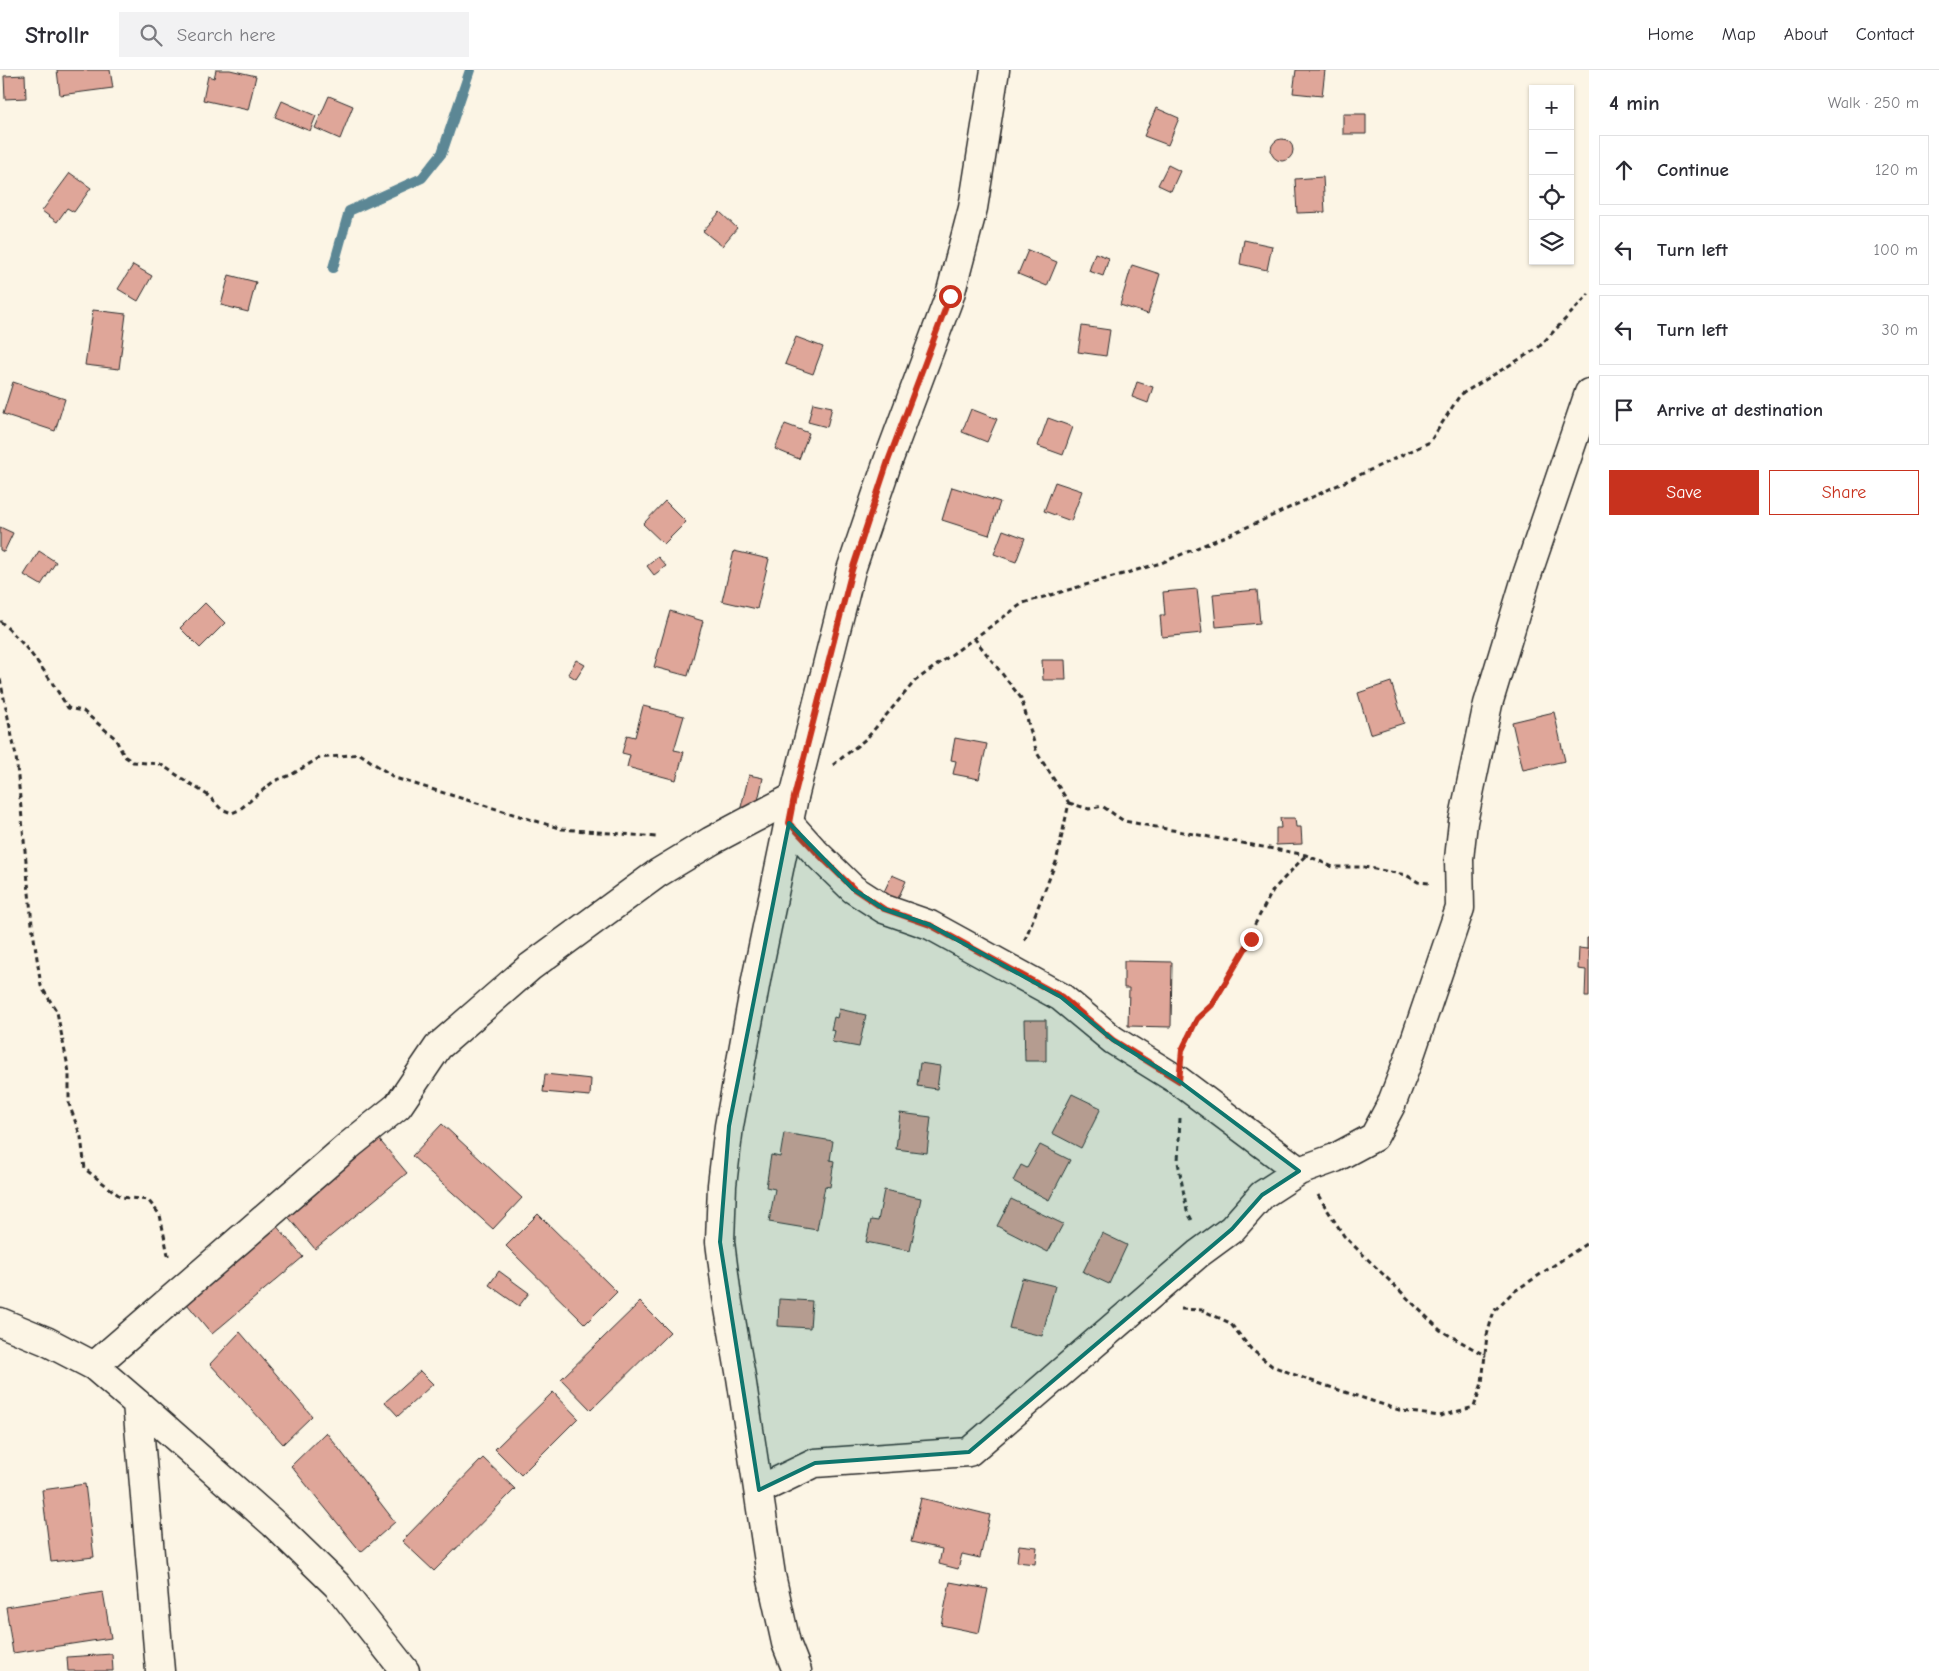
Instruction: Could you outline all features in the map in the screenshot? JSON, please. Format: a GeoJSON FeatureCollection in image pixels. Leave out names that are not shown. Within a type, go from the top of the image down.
{"type":"FeatureCollection","features":[{"type":"Feature","properties":{"kind":"street"},"geometry":{"type":"LineString","coordinates":[[797,1671],[786,1643],[771,1575],[720,1242],[722,1185],[729,1126],[757,975],[791,810],[852,570],[888,461],[950,296],[973,208],[995,70]]}},
{"type":"Feature","properties":{"kind":"street"},"geometry":{"type":"LineString","coordinates":[[759,1490],[815,1463],[969,1452],[1198,1254],[1232,1229],[1262,1195],[1299,1171],[1336,1158],[1374,1137],[1391,1105],[1408,1061],[1448,948],[1460,908],[1459,859],[1463,822],[1488,704],[1527,574],[1589,393]]}},
{"type":"Feature","properties":{"kind":"street"},"geometry":{"type":"LineString","coordinates":[[791,810],[816,852],[854,889],[884,909],[930,925],[1062,997],[1113,1040],[1179,1081],[1299,1171]]}},
{"type":"Feature","properties":{"kind":"street"},"geometry":{"type":"LineString","coordinates":[[94,1366],[347,1147],[398,1106],[438,1047],[530,967],[658,873],[711,841],[791,810]]}},
{"type":"Feature","properties":{"kind":"street"},"geometry":{"type":"LineString","coordinates":[[0,1322],[46,1341],[94,1366],[274,1524],[337,1585],[406,1671]]}},
{"type":"Feature","properties":{"kind":"street"},"geometry":{"type":"LineString","coordinates":[[137,1403],[160,1671]]}},
{"type":"Feature","properties":{"kind":"path"},"geometry":{"type":"LineString","coordinates":[[830,768],[867,738],[915,680],[1024,603],[1162,563],[1259,522],[1430,442],[1460,395],[1538,348],[1589,294]]}},
{"type":"Feature","properties":{"kind":"path"},"geometry":{"type":"LineString","coordinates":[[0,621],[17,637],[43,668],[68,708],[83,711],[115,738],[124,756],[133,762],[160,764],[209,796],[221,809],[232,813],[239,810],[274,781],[291,775],[319,758],[360,754],[395,778],[562,829],[661,837]]}},
{"type":"Feature","properties":{"kind":"path"},"geometry":{"type":"LineString","coordinates":[[974,638],[1021,698],[1037,753],[1069,803],[1089,809],[1102,806],[1124,821],[1306,855],[1333,867],[1364,867],[1406,875],[1418,882],[1461,886]]}},
{"type":"Feature","properties":{"kind":"path"},"geometry":{"type":"LineString","coordinates":[[0,678],[16,756],[32,924],[41,986],[58,1012],[69,1072],[69,1104],[81,1137],[85,1169],[121,1197],[148,1200],[160,1215],[177,1295]]}},
{"type":"Feature","properties":{"kind":"path"},"geometry":{"type":"LineString","coordinates":[[1022,975],[1021,949],[1056,862],[1069,803]]}},
{"type":"Feature","properties":{"kind":"path"},"geometry":{"type":"LineString","coordinates":[[1198,1254],[1195,1227],[1187,1211],[1178,1162],[1182,1095],[1179,1081],[1182,1050],[1197,1019],[1212,1005],[1251,939],[1254,926],[1273,890],[1306,855]]}},
{"type":"Feature","properties":{"kind":"path"},"geometry":{"type":"LineString","coordinates":[[1299,1171],[1315,1189],[1344,1236],[1440,1330],[1486,1356]]}},
{"type":"Feature","properties":{"kind":"path"},"geometry":{"type":"LineString","coordinates":[[1174,1309],[1202,1310],[1230,1323],[1251,1349],[1272,1366],[1306,1380],[1402,1411],[1440,1416],[1474,1407],[1482,1383],[1487,1335],[1494,1311],[1512,1293],[1589,1242]]}},
{"type":"Feature","properties":{"kind":"highlighted area"},"geometry":{"type":"Polygon","coordinates":[[[789,823],[853,889],[884,909],[930,925],[1061,997],[1113,1040],[1179,1081],[1299,1171],[1262,1195],[1232,1229],[969,1452],[815,1463],[759,1490],[720,1242],[729,1126],[789,823]]]}},
{"type":"Feature","properties":{"kind":"building"},"geometry":{"type":"Polygon","coordinates":[[[57,70],[110,70],[113,88],[60,95],[57,70]]]}},
{"type":"Feature","properties":{"kind":"building"},"geometry":{"type":"Polygon","coordinates":[[[216,70],[230,70],[256,76],[248,110],[203,100],[208,76],[214,78],[216,70]]]}},
{"type":"Feature","properties":{"kind":"building"},"geometry":{"type":"Polygon","coordinates":[[[1296,70],[1325,70],[1322,96],[1293,93],[1296,70]]]}},
{"type":"Feature","properties":{"kind":"building"},"geometry":{"type":"Polygon","coordinates":[[[25,75],[26,98],[5,99],[4,76],[25,75]]]}},
{"type":"Feature","properties":{"kind":"building"},"geometry":{"type":"Polygon","coordinates":[[[329,96],[353,106],[340,139],[315,128],[329,96]]]}},
{"type":"Feature","properties":{"kind":"building"},"geometry":{"type":"Polygon","coordinates":[[[282,101],[316,116],[310,131],[275,117],[282,101]]]}},
{"type":"Feature","properties":{"kind":"building"},"geometry":{"type":"Polygon","coordinates":[[[1156,108],[1179,118],[1168,145],[1144,136],[1156,108]]]}},
{"type":"Feature","properties":{"kind":"building"},"geometry":{"type":"Polygon","coordinates":[[[1343,114],[1366,114],[1366,134],[1343,134],[1343,114]]]}},
{"type":"Feature","properties":{"kind":"building"},"geometry":{"type":"Polygon","coordinates":[[[1282,139],[1290,142],[1293,150],[1290,158],[1282,161],[1274,158],[1271,150],[1274,142],[1282,139]]]}},
{"type":"Feature","properties":{"kind":"building"},"geometry":{"type":"Polygon","coordinates":[[[1168,165],[1180,171],[1171,191],[1158,185],[1168,165]]]}},
{"type":"Feature","properties":{"kind":"building"},"geometry":{"type":"Polygon","coordinates":[[[70,173],[91,188],[74,212],[67,208],[57,222],[42,211],[70,173]]]}},
{"type":"Feature","properties":{"kind":"building"},"geometry":{"type":"Polygon","coordinates":[[[1323,177],[1325,212],[1297,213],[1295,179],[1323,177]]]}},
{"type":"Feature","properties":{"kind":"building"},"geometry":{"type":"Polygon","coordinates":[[[720,212],[737,228],[722,246],[703,231],[720,212]]]}},
{"type":"Feature","properties":{"kind":"building"},"geometry":{"type":"Polygon","coordinates":[[[1244,240],[1272,246],[1267,270],[1240,264],[1244,240]]]}},
{"type":"Feature","properties":{"kind":"building"},"geometry":{"type":"Polygon","coordinates":[[[1028,250],[1057,262],[1047,286],[1018,274],[1028,250]]]}},
{"type":"Feature","properties":{"kind":"building"},"geometry":{"type":"Polygon","coordinates":[[[1095,253],[1109,258],[1103,276],[1089,271],[1095,253]]]}},
{"type":"Feature","properties":{"kind":"building"},"geometry":{"type":"Polygon","coordinates":[[[133,265],[152,276],[138,301],[118,289],[133,265]]]}},
{"type":"Feature","properties":{"kind":"building"},"geometry":{"type":"Polygon","coordinates":[[[1132,265],[1160,274],[1148,314],[1120,305],[1132,265]]]}},
{"type":"Feature","properties":{"kind":"building"},"geometry":{"type":"Polygon","coordinates":[[[229,275],[256,282],[248,312],[221,305],[229,275]]]}},
{"type":"Feature","properties":{"kind":"building"},"geometry":{"type":"Polygon","coordinates":[[[93,310],[126,314],[119,369],[85,365],[93,310]]]}},
{"type":"Feature","properties":{"kind":"building"},"geometry":{"type":"Polygon","coordinates":[[[1082,326],[1110,330],[1106,356],[1078,352],[1082,326]]]}},
{"type":"Feature","properties":{"kind":"building"},"geometry":{"type":"Polygon","coordinates":[[[796,337],[823,347],[813,374],[785,364],[796,337]]]}},
{"type":"Feature","properties":{"kind":"building"},"geometry":{"type":"Polygon","coordinates":[[[13,382],[65,399],[55,431],[3,414],[13,382]]]}},
{"type":"Feature","properties":{"kind":"building"},"geometry":{"type":"Polygon","coordinates":[[[1137,382],[1153,387],[1148,403],[1132,397],[1137,382]]]}},
{"type":"Feature","properties":{"kind":"building"},"geometry":{"type":"Polygon","coordinates":[[[813,403],[832,407],[827,427],[808,422],[813,403]]]}},
{"type":"Feature","properties":{"kind":"building"},"geometry":{"type":"Polygon","coordinates":[[[971,409],[997,419],[987,442],[962,432],[971,409]]]}},
{"type":"Feature","properties":{"kind":"building"},"geometry":{"type":"Polygon","coordinates":[[[1048,418],[1073,427],[1063,455],[1038,446],[1048,418]]]}},
{"type":"Feature","properties":{"kind":"building"},"geometry":{"type":"Polygon","coordinates":[[[785,424],[809,433],[799,459],[775,449],[785,424]]]}},
{"type":"Feature","properties":{"kind":"building"},"geometry":{"type":"Polygon","coordinates":[[[1055,482],[1082,491],[1071,521],[1044,511],[1055,482]]]}},
{"type":"Feature","properties":{"kind":"building"},"geometry":{"type":"Polygon","coordinates":[[[952,487],[1000,502],[989,535],[942,520],[952,487]]]}},
{"type":"Feature","properties":{"kind":"building"},"geometry":{"type":"Polygon","coordinates":[[[665,501],[686,522],[664,544],[643,524],[665,501]]]}},
{"type":"Feature","properties":{"kind":"building"},"geometry":{"type":"Polygon","coordinates":[[[0,527],[13,533],[4,552],[0,550],[0,527]]]}},
{"type":"Feature","properties":{"kind":"building"},"geometry":{"type":"Polygon","coordinates":[[[1003,530],[1025,538],[1016,562],[994,554],[1003,530]]]}},
{"type":"Feature","properties":{"kind":"building"},"geometry":{"type":"Polygon","coordinates":[[[39,551],[56,562],[41,585],[24,575],[39,551]]]}},
{"type":"Feature","properties":{"kind":"building"},"geometry":{"type":"Polygon","coordinates":[[[734,551],[769,559],[757,609],[722,601],[734,551]]]}},
{"type":"Feature","properties":{"kind":"building"},"geometry":{"type":"Polygon","coordinates":[[[658,557],[666,566],[654,575],[647,566],[658,557]]]}},
{"type":"Feature","properties":{"kind":"building"},"geometry":{"type":"Polygon","coordinates":[[[1197,589],[1202,633],[1162,637],[1160,615],[1165,615],[1163,592],[1197,589]]]}},
{"type":"Feature","properties":{"kind":"building"},"geometry":{"type":"Polygon","coordinates":[[[1257,590],[1260,623],[1216,627],[1213,594],[1257,590]]]}},
{"type":"Feature","properties":{"kind":"building"},"geometry":{"type":"Polygon","coordinates":[[[205,603],[225,623],[200,648],[180,628],[205,603]]]}},
{"type":"Feature","properties":{"kind":"building"},"geometry":{"type":"Polygon","coordinates":[[[670,611],[703,621],[688,676],[654,667],[670,611]]]}},
{"type":"Feature","properties":{"kind":"building"},"geometry":{"type":"Polygon","coordinates":[[[576,660],[585,665],[576,679],[568,674],[576,660]]]}},
{"type":"Feature","properties":{"kind":"building"},"geometry":{"type":"Polygon","coordinates":[[[1042,660],[1065,660],[1066,680],[1043,680],[1042,660]]]}},
{"type":"Feature","properties":{"kind":"building"},"geometry":{"type":"Polygon","coordinates":[[[1391,682],[1404,723],[1370,734],[1358,693],[1391,682]]]}},
{"type":"Feature","properties":{"kind":"building"},"geometry":{"type":"Polygon","coordinates":[[[643,706],[684,716],[674,750],[684,752],[676,780],[627,767],[630,755],[622,753],[627,735],[635,737],[643,706]]]}},
{"type":"Feature","properties":{"kind":"building"},"geometry":{"type":"Polygon","coordinates":[[[1554,712],[1565,761],[1523,770],[1512,722],[1554,712]]]}},
{"type":"Feature","properties":{"kind":"building"},"geometry":{"type":"Polygon","coordinates":[[[955,738],[987,744],[979,779],[953,774],[956,761],[951,760],[955,738]]]}},
{"type":"Feature","properties":{"kind":"building"},"geometry":{"type":"Polygon","coordinates":[[[749,775],[763,778],[756,810],[741,807],[749,775]]]}},
{"type":"Feature","properties":{"kind":"building"},"geometry":{"type":"Polygon","coordinates":[[[1280,818],[1295,818],[1296,827],[1301,827],[1302,844],[1276,845],[1276,828],[1281,828],[1280,818]]]}},
{"type":"Feature","properties":{"kind":"building"},"geometry":{"type":"Polygon","coordinates":[[[892,875],[906,881],[894,907],[880,900],[892,875]]]}},
{"type":"Feature","properties":{"kind":"building"},"geometry":{"type":"Polygon","coordinates":[[[1587,938],[1589,938],[1589,997],[1585,997],[1586,970],[1578,969],[1579,948],[1587,949],[1587,938]]]}},
{"type":"Feature","properties":{"kind":"building"},"geometry":{"type":"Polygon","coordinates":[[[1124,961],[1172,962],[1171,1027],[1128,1026],[1129,988],[1124,988],[1124,961]]]}},
{"type":"Feature","properties":{"kind":"building"},"geometry":{"type":"Polygon","coordinates":[[[839,1009],[866,1015],[859,1047],[832,1042],[835,1031],[831,1030],[834,1017],[837,1018],[839,1009]]]}},
{"type":"Feature","properties":{"kind":"building"},"geometry":{"type":"Polygon","coordinates":[[[1024,1020],[1046,1020],[1046,1061],[1025,1061],[1024,1020]]]}},
{"type":"Feature","properties":{"kind":"building"},"geometry":{"type":"Polygon","coordinates":[[[920,1063],[940,1066],[937,1089],[917,1086],[920,1063]]]}},
{"type":"Feature","properties":{"kind":"building"},"geometry":{"type":"Polygon","coordinates":[[[545,1074],[591,1079],[590,1096],[543,1092],[545,1074]]]}},
{"type":"Feature","properties":{"kind":"building"},"geometry":{"type":"Polygon","coordinates":[[[1072,1094],[1101,1108],[1081,1148],[1052,1133],[1072,1094]]]}},
{"type":"Feature","properties":{"kind":"building"},"geometry":{"type":"Polygon","coordinates":[[[900,1113],[931,1117],[927,1153],[896,1149],[900,1113]]]}},
{"type":"Feature","properties":{"kind":"building"},"geometry":{"type":"Polygon","coordinates":[[[442,1124],[522,1198],[493,1229],[412,1156],[442,1124]]]}},
{"type":"Feature","properties":{"kind":"building"},"geometry":{"type":"Polygon","coordinates":[[[784,1133],[833,1141],[830,1160],[834,1161],[830,1187],[825,1186],[817,1230],[769,1222],[775,1189],[766,1187],[771,1155],[780,1157],[784,1133]]]}},
{"type":"Feature","properties":{"kind":"building"},"geometry":{"type":"Polygon","coordinates":[[[377,1137],[407,1173],[315,1249],[285,1213],[377,1137]]]}},
{"type":"Feature","properties":{"kind":"building"},"geometry":{"type":"Polygon","coordinates":[[[1040,1145],[1070,1160],[1049,1200],[1013,1181],[1021,1165],[1027,1168],[1040,1145]]]}},
{"type":"Feature","properties":{"kind":"building"},"geometry":{"type":"Polygon","coordinates":[[[884,1190],[921,1198],[910,1251],[866,1242],[871,1220],[878,1221],[884,1190]]]}},
{"type":"Feature","properties":{"kind":"building"},"geometry":{"type":"Polygon","coordinates":[[[1011,1199],[1063,1224],[1048,1252],[997,1226],[1011,1199]]]}},
{"type":"Feature","properties":{"kind":"building"},"geometry":{"type":"Polygon","coordinates":[[[538,1214],[617,1292],[585,1324],[506,1246],[538,1214]]]}},
{"type":"Feature","properties":{"kind":"building"},"geometry":{"type":"Polygon","coordinates":[[[274,1223],[303,1257],[212,1334],[182,1298],[274,1223]]]}},
{"type":"Feature","properties":{"kind":"building"},"geometry":{"type":"Polygon","coordinates":[[[1102,1233],[1127,1245],[1109,1284],[1083,1272],[1102,1233]]]}},
{"type":"Feature","properties":{"kind":"building"},"geometry":{"type":"Polygon","coordinates":[[[499,1271],[529,1293],[519,1306],[489,1285],[499,1271]]]}},
{"type":"Feature","properties":{"kind":"building"},"geometry":{"type":"Polygon","coordinates":[[[1022,1278],[1055,1286],[1042,1336],[1009,1328],[1022,1278]]]}},
{"type":"Feature","properties":{"kind":"building"},"geometry":{"type":"Polygon","coordinates":[[[779,1299],[812,1301],[810,1328],[778,1326],[779,1299]]]}},
{"type":"Feature","properties":{"kind":"building"},"geometry":{"type":"Polygon","coordinates":[[[640,1302],[670,1332],[591,1410],[561,1379],[640,1302]]]}},
{"type":"Feature","properties":{"kind":"building"},"geometry":{"type":"Polygon","coordinates":[[[240,1332],[312,1416],[283,1444],[210,1364],[240,1332]]]}},
{"type":"Feature","properties":{"kind":"building"},"geometry":{"type":"Polygon","coordinates":[[[420,1371],[433,1384],[398,1416],[385,1402],[420,1371]]]}},
{"type":"Feature","properties":{"kind":"building"},"geometry":{"type":"Polygon","coordinates":[[[553,1392],[578,1418],[521,1475],[495,1449],[553,1392]]]}},
{"type":"Feature","properties":{"kind":"building"},"geometry":{"type":"Polygon","coordinates":[[[326,1432],[395,1522],[361,1552],[291,1466],[326,1432]]]}},
{"type":"Feature","properties":{"kind":"building"},"geometry":{"type":"Polygon","coordinates":[[[483,1458],[515,1489],[434,1571],[402,1541],[483,1458]]]}},
{"type":"Feature","properties":{"kind":"building"},"geometry":{"type":"Polygon","coordinates":[[[85,1484],[94,1557],[51,1562],[42,1490],[85,1484]]]}},
{"type":"Feature","properties":{"kind":"building"},"geometry":{"type":"Polygon","coordinates":[[[921,1498],[990,1515],[980,1558],[962,1554],[958,1569],[939,1564],[942,1549],[911,1542],[921,1498]]]}},
{"type":"Feature","properties":{"kind":"building"},"geometry":{"type":"Polygon","coordinates":[[[1019,1545],[1037,1547],[1035,1564],[1017,1562],[1019,1545]]]}},
{"type":"Feature","properties":{"kind":"building"},"geometry":{"type":"Polygon","coordinates":[[[950,1582],[988,1589],[979,1633],[941,1625],[950,1582]]]}},
{"type":"Feature","properties":{"kind":"building"},"geometry":{"type":"Polygon","coordinates":[[[103,1592],[111,1638],[13,1653],[6,1607],[103,1592]]]}},
{"type":"Feature","properties":{"kind":"building"},"geometry":{"type":"Polygon","coordinates":[[[112,1654],[113,1671],[68,1671],[67,1657],[112,1654]]]}},
{"type":"Feature","properties":{"kind":"waterway"},"geometry":{"type":"LineString","coordinates":[[333,268],[349,211],[422,178],[442,153],[470,70]]}},
{"type":"Feature","properties":{"kind":"route"},"geometry":{"type":"LineString","coordinates":[[950,296],[888,461],[852,570],[789,823],[854,889],[884,909],[930,925],[1062,997],[1113,1040],[1179,1081],[1182,1050],[1197,1019],[1212,1005],[1251,939]]}}]}
